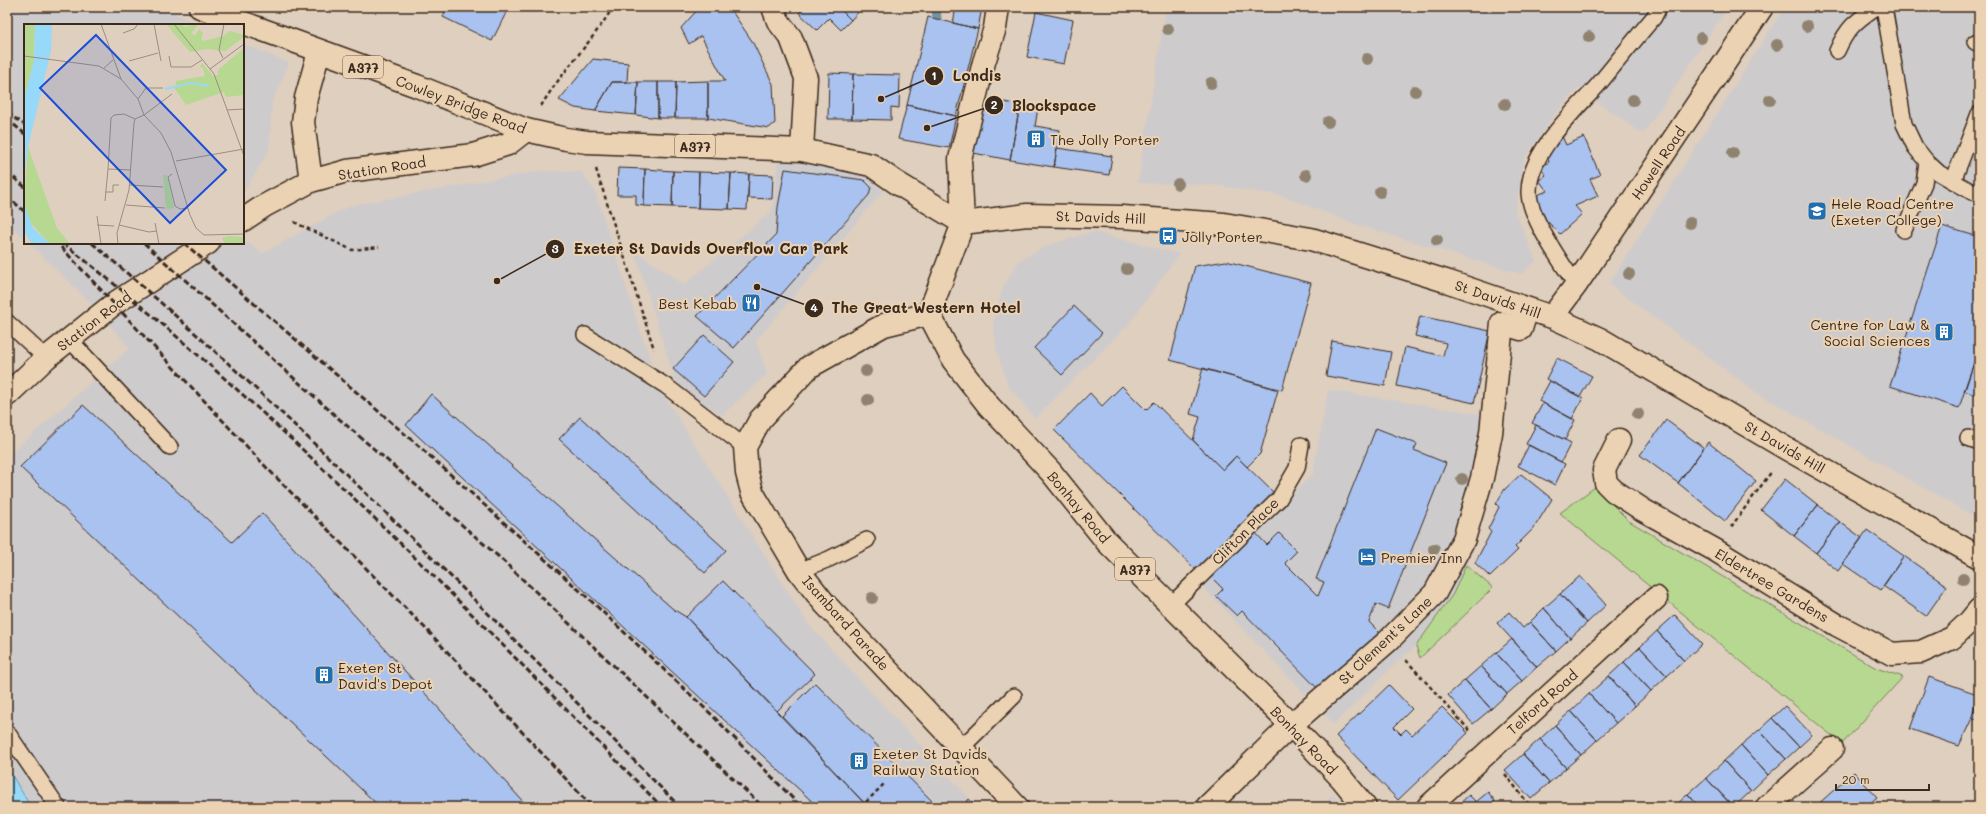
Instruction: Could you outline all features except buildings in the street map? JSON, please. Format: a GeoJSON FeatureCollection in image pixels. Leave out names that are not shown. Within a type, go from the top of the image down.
{"type":"FeatureCollection","features":[{"type":"Feature","properties":{"kind":"main road","name":"Cowley Bridge Road"},"geometry":{"type":"LineString","coordinates":[[200,7],[319,52],[417,86],[526,130],[587,142],[802,150]]}},
{"type":"Feature","properties":{"kind":"main road"},"geometry":{"type":"LineString","coordinates":[[773,7],[778,21],[791,38],[806,78],[802,150]]}},
{"type":"Feature","properties":{"kind":"main road"},"geometry":{"type":"LineString","coordinates":[[745,447],[760,420],[809,367],[884,325],[929,314],[963,223],[960,159],[984,62],[995,28],[998,7]]}},
{"type":"Feature","properties":{"kind":"main road","name":"Howell Road"},"geometry":{"type":"LineString","coordinates":[[1552,317],[1576,285],[1762,7]]}},
{"type":"Feature","properties":{"kind":"main road"},"geometry":{"type":"LineString","coordinates":[[312,181],[303,122],[306,98],[319,52]]}},
{"type":"Feature","properties":{"kind":"main road","name":"Station Road"},"geometry":{"type":"LineString","coordinates":[[244,219],[264,206],[312,181],[347,171],[473,155],[508,144],[526,130]]}},
{"type":"Feature","properties":{"kind":"main road","name":"A377"},"geometry":{"type":"LineString","coordinates":[[802,150],[871,165],[897,183],[963,223]]}},
{"type":"Feature","properties":{"kind":"main road","name":"St Davids Hill"},"geometry":{"type":"LineString","coordinates":[[963,223],[1027,215],[1122,217],[1224,224],[1311,240],[1449,282],[1552,317],[1600,340],[1979,557]]}},
{"type":"Feature","properties":{"kind":"main road","name":"Station Road"},"geometry":{"type":"LineString","coordinates":[[7,395],[46,358],[115,304],[206,244]]}},
{"type":"Feature","properties":{"kind":"main road","name":"St Clement's Lane"},"geometry":{"type":"LineString","coordinates":[[1291,725],[1388,641],[1435,593],[1464,539],[1482,478],[1491,433],[1502,323],[1520,329],[1527,309]]}},
{"type":"Feature","properties":{"kind":"main road","name":"Bonhay Road"},"geometry":{"type":"LineString","coordinates":[[929,314],[953,360],[989,406],[1051,472],[1107,542],[1291,725],[1342,779],[1365,807]]}},
{"type":"Feature","properties":{"kind":"main road","name":"Eldertree Gardens"},"geometry":{"type":"LineString","coordinates":[[1619,440],[1604,470],[1606,483],[1614,491],[1643,510],[1715,550],[1837,624],[1892,654],[1921,652],[1952,638],[1979,610]]}},
{"type":"Feature","properties":{"kind":"main road","name":"Isambard Parade"},"geometry":{"type":"LineString","coordinates":[[745,447],[747,473],[752,492],[799,571],[825,604],[1017,807]]}},
{"type":"Feature","properties":{"kind":"main road","name":"Telford Road"},"geometry":{"type":"LineString","coordinates":[[1428,807],[1656,598]]}},
{"type":"Feature","properties":{"kind":"main road"},"geometry":{"type":"LineString","coordinates":[[1207,807],[1291,725]]}},
{"type":"Feature","properties":{"kind":"main road"},"geometry":{"type":"LineString","coordinates":[[1767,807],[1832,749]]}},
{"type":"Feature","properties":{"kind":"lane"},"geometry":{"type":"LineString","coordinates":[[1576,285],[1545,235],[1534,210],[1529,194],[1532,176],[1550,140],[1654,17],[1659,7]]}},
{"type":"Feature","properties":{"kind":"lane"},"geometry":{"type":"LineString","coordinates":[[1837,51],[1845,33],[1857,21],[1876,7]]}},
{"type":"Feature","properties":{"kind":"lane"},"geometry":{"type":"LineString","coordinates":[[1884,7],[1904,124],[1915,147],[1927,162],[1953,181],[1972,192],[1979,193]]}},
{"type":"Feature","properties":{"kind":"lane"},"geometry":{"type":"LineString","coordinates":[[1953,181],[1979,114]]}},
{"type":"Feature","properties":{"kind":"lane"},"geometry":{"type":"LineString","coordinates":[[1904,230],[1924,182],[1927,162]]}},
{"type":"Feature","properties":{"kind":"lane"},"geometry":{"type":"LineString","coordinates":[[7,322],[46,358]]}},
{"type":"Feature","properties":{"kind":"lane"},"geometry":{"type":"LineString","coordinates":[[585,335],[666,386],[745,447]]}},
{"type":"Feature","properties":{"kind":"lane"},"geometry":{"type":"LineString","coordinates":[[69,339],[170,446]]}},
{"type":"Feature","properties":{"kind":"lane","name":"Clifton Place"},"geometry":{"type":"LineString","coordinates":[[1172,605],[1278,499],[1297,468],[1301,445]]}},
{"type":"Feature","properties":{"kind":"lane"},"geometry":{"type":"LineString","coordinates":[[799,571],[830,559],[867,540]]}},
{"type":"Feature","properties":{"kind":"lane"},"geometry":{"type":"LineString","coordinates":[[961,748],[1014,696]]}},
{"type":"Feature","properties":{"kind":"lane"},"geometry":{"type":"LineString","coordinates":[[7,732],[58,807]]}},
{"type":"Feature","properties":{"kind":"path"},"geometry":{"type":"LineString","coordinates":[[526,130],[553,86],[601,26],[613,7]]}},
{"type":"Feature","properties":{"kind":"path"},"geometry":{"type":"LineString","coordinates":[[596,167],[666,386]]}},
{"type":"Feature","properties":{"kind":"path"},"geometry":{"type":"LineString","coordinates":[[264,206],[352,250],[379,247]]}},
{"type":"Feature","properties":{"kind":"path"},"geometry":{"type":"LineString","coordinates":[[1715,550],[1788,449]]}},
{"type":"Feature","properties":{"kind":"path"},"geometry":{"type":"LineString","coordinates":[[1388,641],[1439,695],[1531,807]]}},
{"type":"Feature","properties":{"kind":"path"},"geometry":{"type":"LineString","coordinates":[[861,807],[884,784]]}},
{"type":"Feature","properties":{"kind":"shaded area"},"geometry":{"type":"Polygon","coordinates":[[[7,7],[161,7],[196,24],[24,24],[24,238],[7,222],[7,7]]]}},
{"type":"Feature","properties":{"kind":"shaded area"},"geometry":{"type":"Polygon","coordinates":[[[1166,7],[1728,7],[1643,134],[1578,88],[1553,117],[1524,159],[1515,212],[1536,261],[1521,274],[1361,226],[1280,195],[1213,185],[1138,183],[1166,7]]]}},
{"type":"Feature","properties":{"kind":"shaded area","name":"Hele Road Centre (Exeter College)"},"geometry":{"type":"Polygon","coordinates":[[[1785,7],[1979,7],[1979,519],[1757,393],[1609,284],[1785,7]]]}},
{"type":"Feature","properties":{"kind":"shaded area"},"geometry":{"type":"Polygon","coordinates":[[[244,44],[289,63],[272,102],[269,150],[244,191],[244,44]]]}},
{"type":"Feature","properties":{"kind":"shaded area"},"geometry":{"type":"Polygon","coordinates":[[[778,161],[862,172],[883,191],[756,341],[767,374],[722,415],[677,386],[634,250],[684,285],[772,211],[778,161]]]}},
{"type":"Feature","properties":{"kind":"shaded area"},"geometry":{"type":"Polygon","coordinates":[[[540,171],[581,172],[595,191],[659,388],[808,624],[977,807],[31,807],[7,767],[7,457],[130,348],[88,300],[30,244],[244,244],[244,241],[263,253],[349,206],[540,171]]]}},
{"type":"Feature","properties":{"kind":"shaded area"},"geometry":{"type":"Polygon","coordinates":[[[1093,232],[1179,254],[1128,325],[1035,418],[1008,386],[997,351],[993,322],[1003,287],[1020,260],[1049,245],[1093,232]]]}},
{"type":"Feature","properties":{"kind":"shaded area"},"geometry":{"type":"Polygon","coordinates":[[[1328,390],[1474,413],[1495,420],[1490,459],[1466,565],[1453,594],[1416,646],[1398,661],[1334,724],[1200,584],[1313,474],[1328,390]]]}},
{"type":"Feature","properties":{"kind":"shaded area"},"geometry":{"type":"Polygon","coordinates":[[[1333,795],[1344,807],[1320,807],[1333,795]]]}},
{"type":"Feature","properties":{"kind":"green space"},"geometry":{"type":"Polygon","coordinates":[[[1595,487],[1629,521],[1876,668],[1903,677],[1842,744],[1560,513],[1595,487]]]}},
{"type":"Feature","properties":{"kind":"green space"},"geometry":{"type":"Polygon","coordinates":[[[1466,565],[1493,588],[1420,658],[1416,646],[1453,594],[1466,565]]]}},
{"type":"Feature","properties":{"kind":"water"},"geometry":{"type":"Polygon","coordinates":[[[7,767],[31,807],[7,807],[7,767]]]}},
{"type":"Feature","properties":{"kind":"waterway"},"geometry":{"type":"LineString","coordinates":[[936,7],[937,19]]}},
{"type":"Feature","properties":{"kind":"railway"},"geometry":{"type":"LineString","coordinates":[[7,113],[24,124]]}},
{"type":"Feature","properties":{"kind":"railway"},"geometry":{"type":"LineString","coordinates":[[7,119],[24,133]]}},
{"type":"Feature","properties":{"kind":"railway"},"geometry":{"type":"LineString","coordinates":[[7,172],[24,186]]}},
{"type":"Feature","properties":{"kind":"railway"},"geometry":{"type":"LineString","coordinates":[[7,196],[24,211]]}},
{"type":"Feature","properties":{"kind":"railway"},"geometry":{"type":"LineString","coordinates":[[64,244],[143,308],[221,375],[297,444],[445,587],[662,807]]}},
{"type":"Feature","properties":{"kind":"railway"},"geometry":{"type":"LineString","coordinates":[[93,244],[169,310],[319,448],[465,590],[680,807]]}},
{"type":"Feature","properties":{"kind":"railway"},"geometry":{"type":"LineString","coordinates":[[145,244],[337,417],[499,557],[763,807]]}},
{"type":"Feature","properties":{"kind":"railway"},"geometry":{"type":"LineString","coordinates":[[185,244],[421,448],[589,599],[712,715],[801,807]]}},
{"type":"Feature","properties":{"kind":"railway"},"geometry":{"type":"LineString","coordinates":[[61,247],[266,467],[427,630],[592,807]]}},
{"type":"Feature","properties":{"kind":"place","name":"Londis"},"geometry":{"type":"Point","coordinates":[881,99]}},
{"type":"Feature","properties":{"kind":"place","name":"Blockspace"},"geometry":{"type":"Point","coordinates":[927,128]}},
{"type":"Feature","properties":{"kind":"place","name":"The Jolly Porter"},"geometry":{"type":"Point","coordinates":[1036,139]}},
{"type":"Feature","properties":{"kind":"place","name":"Hele Road Centre (Exeter College)"},"geometry":{"type":"Point","coordinates":[1817,211]}},
{"type":"Feature","properties":{"kind":"place","name":"Jolly Porter"},"geometry":{"type":"Point","coordinates":[1168,236]}},
{"type":"Feature","properties":{"kind":"place","name":"Exeter St Davids Overflow Car Park"},"geometry":{"type":"Point","coordinates":[497,281]}},
{"type":"Feature","properties":{"kind":"place","name":"The Great Western Hotel"},"geometry":{"type":"Point","coordinates":[757,287]}},
{"type":"Feature","properties":{"kind":"place","name":"Best Kebab"},"geometry":{"type":"Point","coordinates":[751,303]}},
{"type":"Feature","properties":{"kind":"place","name":"Centre for Law & Social Sciences"},"geometry":{"type":"Point","coordinates":[1944,332]}},
{"type":"Feature","properties":{"kind":"place","name":"Premier Inn"},"geometry":{"type":"Point","coordinates":[1367,557]}},
{"type":"Feature","properties":{"kind":"place","name":"Exeter St David's Depot"},"geometry":{"type":"Point","coordinates":[324,675]}},
{"type":"Feature","properties":{"kind":"place","name":"Exeter St Davids Railway Station"},"geometry":{"type":"Point","coordinates":[859,761]}}]}
